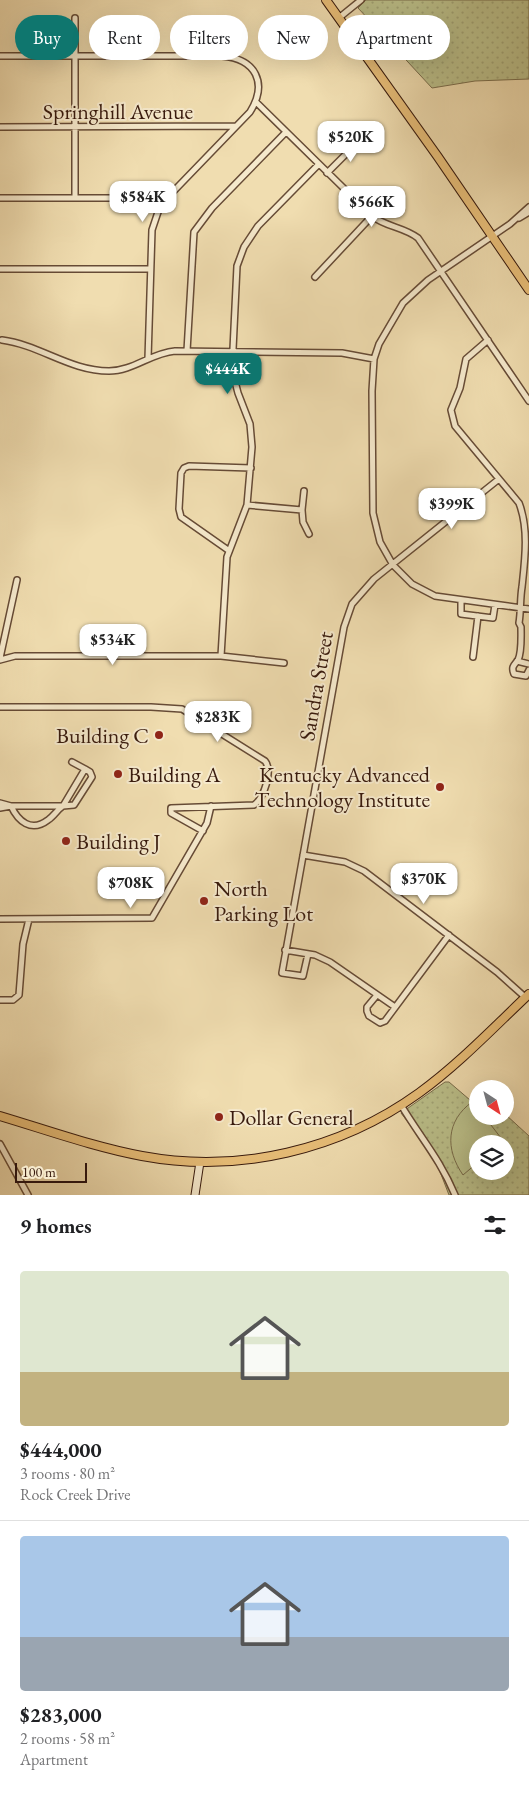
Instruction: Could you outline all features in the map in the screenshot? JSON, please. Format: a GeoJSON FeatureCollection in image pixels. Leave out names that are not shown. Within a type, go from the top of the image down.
{"type":"FeatureCollection","features":[{"type":"Feature","properties":{"kind":"main road"},"geometry":{"type":"LineString","coordinates":[[326,0],[338,15]]}},
{"type":"Feature","properties":{"kind":"main road"},"geometry":{"type":"LineString","coordinates":[[370,60],[529,290]]}},
{"type":"Feature","properties":{"kind":"main road"},"geometry":{"type":"LineString","coordinates":[[0,1118],[124,1152],[163,1159],[200,1162],[265,1157],[314,1146],[352,1132],[402,1105],[445,1073],[527,996]]}},
{"type":"Feature","properties":{"kind":"street"},"geometry":{"type":"LineString","coordinates":[[342,15],[361,0]]}},
{"type":"Feature","properties":{"kind":"street"},"geometry":{"type":"LineString","coordinates":[[0,56],[15,56]]}},
{"type":"Feature","properties":{"kind":"street"},"geometry":{"type":"LineString","coordinates":[[79,56],[234,57],[248,65],[257,78],[259,89],[256,102],[159,209],[154,224],[150,269],[148,359]]}},
{"type":"Feature","properties":{"kind":"street"},"geometry":{"type":"LineString","coordinates":[[74,60],[75,197]]}},
{"type":"Feature","properties":{"kind":"street"},"geometry":{"type":"LineString","coordinates":[[256,102],[285,133],[372,216],[413,234],[442,271],[529,402]]}},
{"type":"Feature","properties":{"kind":"street","name":"Springhill Avenue"},"geometry":{"type":"LineString","coordinates":[[0,127],[236,126]]}},
{"type":"Feature","properties":{"kind":"street"},"geometry":{"type":"LineString","coordinates":[[187,351],[194,232],[212,208],[285,133]]}},
{"type":"Feature","properties":{"kind":"street"},"geometry":{"type":"LineString","coordinates":[[327,173],[361,139]]}},
{"type":"Feature","properties":{"kind":"street"},"geometry":{"type":"LineString","coordinates":[[221,656],[222,609],[228,550],[248,505],[251,468],[250,424],[234,381],[232,351],[236,279],[241,254],[258,226],[318,165]]}},
{"type":"Feature","properties":{"kind":"street"},"geometry":{"type":"LineString","coordinates":[[0,198],[167,198]]}},
{"type":"Feature","properties":{"kind":"street"},"geometry":{"type":"LineString","coordinates":[[510,224],[529,207]]}},
{"type":"Feature","properties":{"kind":"street"},"geometry":{"type":"LineString","coordinates":[[529,212],[442,271],[415,291],[403,303],[386,330],[374,358],[372,391],[373,513],[380,542],[393,565],[407,580],[423,591],[435,596],[529,609]]}},
{"type":"Feature","properties":{"kind":"street"},"geometry":{"type":"LineString","coordinates":[[314,277],[372,216]]}},
{"type":"Feature","properties":{"kind":"street"},"geometry":{"type":"LineString","coordinates":[[0,269],[150,269]]}},
{"type":"Feature","properties":{"kind":"street"},"geometry":{"type":"LineString","coordinates":[[2,340],[28,346],[63,362],[90,369],[113,371],[129,367],[164,352],[342,353],[374,358]]}},
{"type":"Feature","properties":{"kind":"street"},"geometry":{"type":"LineString","coordinates":[[488,340],[466,359],[460,388],[451,416],[456,426],[519,503],[528,521],[529,535],[519,623],[522,627],[517,660],[513,664],[514,674],[527,675],[529,670]]}},
{"type":"Feature","properties":{"kind":"street"},"geometry":{"type":"LineString","coordinates":[[228,550],[181,516],[178,509],[181,473],[184,468],[189,466],[251,468]]}},
{"type":"Feature","properties":{"kind":"street","name":"Sandra Street"},"geometry":{"type":"LineString","coordinates":[[308,954],[302,976],[284,974],[282,970],[285,950],[346,619],[361,592],[499,479]]}},
{"type":"Feature","properties":{"kind":"street"},"geometry":{"type":"LineString","coordinates":[[304,491],[303,522],[309,534]]}},
{"type":"Feature","properties":{"kind":"street"},"geometry":{"type":"LineString","coordinates":[[248,505],[302,510]]}},
{"type":"Feature","properties":{"kind":"street"},"geometry":{"type":"LineString","coordinates":[[18,580],[0,659],[14,656],[221,656],[284,663]]}},
{"type":"Feature","properties":{"kind":"street"},"geometry":{"type":"LineString","coordinates":[[461,600],[461,614],[493,618],[495,605]]}},
{"type":"Feature","properties":{"kind":"street"},"geometry":{"type":"LineString","coordinates":[[473,657],[478,616]]}},
{"type":"Feature","properties":{"kind":"street"},"geometry":{"type":"LineString","coordinates":[[517,660],[529,664]]}},
{"type":"Feature","properties":{"kind":"street"},"geometry":{"type":"LineString","coordinates":[[0,706],[182,709],[261,758],[267,764],[264,794],[257,803],[250,806],[170,808],[171,812],[203,831]]}},
{"type":"Feature","properties":{"kind":"street"},"geometry":{"type":"LineString","coordinates":[[0,808],[11,806],[71,807],[77,802],[91,780],[92,774],[72,762]]}},
{"type":"Feature","properties":{"kind":"street"},"geometry":{"type":"LineString","coordinates":[[0,803],[11,806],[18,820],[27,824],[40,824],[51,819],[62,806],[84,769]]}},
{"type":"Feature","properties":{"kind":"street"},"geometry":{"type":"LineString","coordinates":[[51,806],[55,813]]}},
{"type":"Feature","properties":{"kind":"street"},"geometry":{"type":"LineString","coordinates":[[0,919],[152,918],[203,831],[209,818],[211,806]]}},
{"type":"Feature","properties":{"kind":"street"},"geometry":{"type":"LineString","coordinates":[[302,855],[344,862],[357,868],[449,935],[527,996]]}},
{"type":"Feature","properties":{"kind":"street"},"geometry":{"type":"LineString","coordinates":[[0,1000],[13,1000],[19,995],[23,944],[29,919]]}},
{"type":"Feature","properties":{"kind":"street"},"geometry":{"type":"LineString","coordinates":[[377,995],[367,1006],[366,1012],[377,1022],[385,1021],[449,935]]}},
{"type":"Feature","properties":{"kind":"street"},"geometry":{"type":"LineString","coordinates":[[285,950],[308,954],[330,962],[395,1007]]}},
{"type":"Feature","properties":{"kind":"street"},"geometry":{"type":"LineString","coordinates":[[402,1105],[431,1147],[446,1174],[454,1195]]}},
{"type":"Feature","properties":{"kind":"street"},"geometry":{"type":"LineString","coordinates":[[0,1144],[28,1195]]}},
{"type":"Feature","properties":{"kind":"street"},"geometry":{"type":"LineString","coordinates":[[195,1195],[200,1162]]}},
{"type":"Feature","properties":{"kind":"green space"},"geometry":{"type":"Polygon","coordinates":[[[366,0],[529,0],[529,79],[475,81],[432,88],[406,60],[450,60],[450,15],[364,15],[358,8],[366,0]]]}},
{"type":"Feature","properties":{"kind":"green space"},"geometry":{"type":"Polygon","coordinates":[[[445,1082],[449,1082],[469,1099],[469,1125],[514,1125],[514,1122],[529,1136],[529,1195],[449,1195],[434,1156],[401,1113],[445,1082]]]}},
{"type":"Feature","properties":{"kind":"green space"},"geometry":{"type":"Polygon","coordinates":[[[469,1105],[469,1125],[491,1125],[499,1135],[469,1135],[469,1170],[463,1175],[453,1155],[451,1136],[457,1118],[469,1105]]]}},
{"type":"Feature","properties":{"kind":"place","name":"Building C"},"geometry":{"type":"Point","coordinates":[159,735]}},
{"type":"Feature","properties":{"kind":"place","name":"Building A"},"geometry":{"type":"Point","coordinates":[118,774]}},
{"type":"Feature","properties":{"kind":"place","name":"Kentucky Advanced Technology Institute"},"geometry":{"type":"Point","coordinates":[440,787]}},
{"type":"Feature","properties":{"kind":"place","name":"Building J"},"geometry":{"type":"Point","coordinates":[66,841]}},
{"type":"Feature","properties":{"kind":"place","name":"North Parking Lot"},"geometry":{"type":"Point","coordinates":[204,901]}},
{"type":"Feature","properties":{"kind":"place","name":"Dollar General"},"geometry":{"type":"Point","coordinates":[219,1117]}}]}
